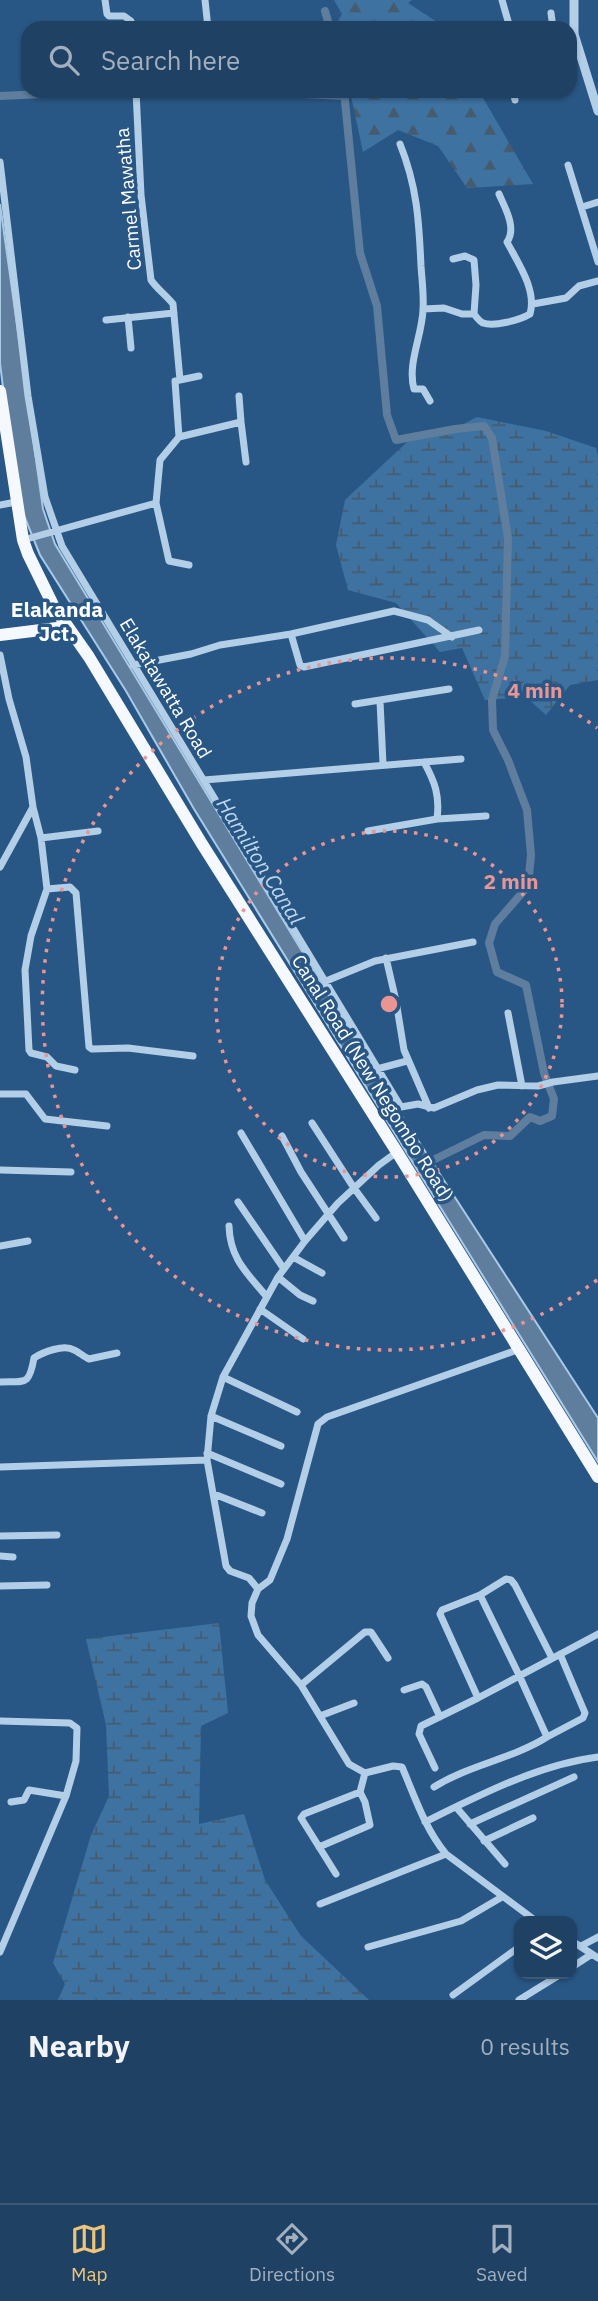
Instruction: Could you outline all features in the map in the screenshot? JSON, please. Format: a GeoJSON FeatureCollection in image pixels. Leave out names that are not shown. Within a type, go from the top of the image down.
{"type":"FeatureCollection","features":[{"type":"Feature","properties":{"kind":"main road","name":"Canal Road (New Negombo Road)"},"geometry":{"type":"LineString","coordinates":[[0,391],[16,502],[27,539],[28,554],[54,607],[89,657],[202,844],[598,1477]]}},
{"type":"Feature","properties":{"kind":"main road"},"geometry":{"type":"LineString","coordinates":[[29,630],[47,620],[54,607]]}},
{"type":"Feature","properties":{"kind":"main road"},"geometry":{"type":"LineString","coordinates":[[0,635],[57,628],[66,624]]}},
{"type":"Feature","properties":{"kind":"street"},"geometry":{"type":"LineString","coordinates":[[104,0],[109,16],[124,16],[131,21]]}},
{"type":"Feature","properties":{"kind":"street"},"geometry":{"type":"LineString","coordinates":[[205,0],[207,21]]}},
{"type":"Feature","properties":{"kind":"street"},"geometry":{"type":"LineString","coordinates":[[502,0],[508,21]]}},
{"type":"Feature","properties":{"kind":"street"},"geometry":{"type":"LineString","coordinates":[[573,21],[574,0]]}},
{"type":"Feature","properties":{"kind":"street"},"geometry":{"type":"LineString","coordinates":[[551,13],[552,21]]}},
{"type":"Feature","properties":{"kind":"street"},"geometry":{"type":"LineString","coordinates":[[577,49],[598,111]]}},
{"type":"Feature","properties":{"kind":"street","name":"Carmel Mawatha"},"geometry":{"type":"LineString","coordinates":[[136,98],[141,195],[151,280],[173,304],[174,313]]}},
{"type":"Feature","properties":{"kind":"street"},"geometry":{"type":"LineString","coordinates":[[400,144],[411,172],[418,214],[423,309],[410,375],[414,389],[423,389],[430,401]]}},
{"type":"Feature","properties":{"kind":"street","name":"Elakatawatta Road"},"geometry":{"type":"LineString","coordinates":[[0,162],[28,396],[45,497],[55,531],[133,665],[401,1107],[418,1104],[429,1108]]}},
{"type":"Feature","properties":{"kind":"street"},"geometry":{"type":"LineString","coordinates":[[568,165],[598,262]]}},
{"type":"Feature","properties":{"kind":"street"},"geometry":{"type":"LineString","coordinates":[[453,259],[465,256],[474,260],[474,314],[480,322],[486,324],[519,320],[530,314],[533,304],[527,281],[507,242],[511,237],[511,223],[499,194]]}},
{"type":"Feature","properties":{"kind":"street"},"geometry":{"type":"LineString","coordinates":[[582,207],[598,202]]}},
{"type":"Feature","properties":{"kind":"street"},"geometry":{"type":"LineString","coordinates":[[533,304],[566,298],[579,286],[598,281]]}},
{"type":"Feature","properties":{"kind":"street"},"geometry":{"type":"LineString","coordinates":[[423,309],[444,308],[462,314],[474,314]]}},
{"type":"Feature","properties":{"kind":"street"},"geometry":{"type":"LineString","coordinates":[[106,320],[174,313],[180,380]]}},
{"type":"Feature","properties":{"kind":"street"},"geometry":{"type":"LineString","coordinates":[[128,317],[131,348]]}},
{"type":"Feature","properties":{"kind":"street"},"geometry":{"type":"LineString","coordinates":[[179,436],[175,382],[199,376]]}},
{"type":"Feature","properties":{"kind":"street"},"geometry":{"type":"LineString","coordinates":[[239,396],[246,462]]}},
{"type":"Feature","properties":{"kind":"street"},"geometry":{"type":"LineString","coordinates":[[189,565],[169,561],[156,503],[160,460],[179,436],[241,422]]}},
{"type":"Feature","properties":{"kind":"street"},"geometry":{"type":"LineString","coordinates":[[0,505],[16,502]]}},
{"type":"Feature","properties":{"kind":"street"},"geometry":{"type":"LineString","coordinates":[[27,539],[156,503]]}},
{"type":"Feature","properties":{"kind":"street"},"geometry":{"type":"LineString","coordinates":[[133,665],[394,611],[428,620],[452,637]]}},
{"type":"Feature","properties":{"kind":"street"},"geometry":{"type":"LineString","coordinates":[[291,634],[300,665],[304,667],[479,630]]}},
{"type":"Feature","properties":{"kind":"street"},"geometry":{"type":"LineString","coordinates":[[0,654],[26,757],[47,889],[31,936],[25,970],[29,1050],[47,1057],[56,1066],[75,1070]]}},
{"type":"Feature","properties":{"kind":"street"},"geometry":{"type":"LineString","coordinates":[[355,704],[449,689]]}},
{"type":"Feature","properties":{"kind":"street"},"geometry":{"type":"LineString","coordinates":[[380,701],[383,764]]}},
{"type":"Feature","properties":{"kind":"street"},"geometry":{"type":"LineString","coordinates":[[204,780],[461,759]]}},
{"type":"Feature","properties":{"kind":"street"},"geometry":{"type":"LineString","coordinates":[[424,762],[433,779],[439,802],[437,820]]}},
{"type":"Feature","properties":{"kind":"street"},"geometry":{"type":"LineString","coordinates":[[0,867],[33,807]]}},
{"type":"Feature","properties":{"kind":"street"},"geometry":{"type":"LineString","coordinates":[[368,831],[437,820],[486,816]]}},
{"type":"Feature","properties":{"kind":"street"},"geometry":{"type":"LineString","coordinates":[[41,838],[98,831]]}},
{"type":"Feature","properties":{"kind":"street"},"geometry":{"type":"LineString","coordinates":[[47,889],[70,887],[76,893],[89,1047],[128,1048],[193,1056]]}},
{"type":"Feature","properties":{"kind":"street"},"geometry":{"type":"LineString","coordinates":[[326,981],[386,958],[473,942]]}},
{"type":"Feature","properties":{"kind":"street"},"geometry":{"type":"LineString","coordinates":[[386,958],[407,1061],[429,1108],[498,1085],[538,1086],[598,1076]]}},
{"type":"Feature","properties":{"kind":"street"},"geometry":{"type":"LineString","coordinates":[[508,1013],[522,1086]]}},
{"type":"Feature","properties":{"kind":"street"},"geometry":{"type":"LineString","coordinates":[[377,1069],[407,1061]]}},
{"type":"Feature","properties":{"kind":"street"},"geometry":{"type":"LineString","coordinates":[[0,1094],[26,1094],[45,1119],[107,1126]]}},
{"type":"Feature","properties":{"kind":"street"},"geometry":{"type":"LineString","coordinates":[[312,1123],[376,1218]]}},
{"type":"Feature","properties":{"kind":"street"},"geometry":{"type":"LineString","coordinates":[[241,1133],[305,1241]]}},
{"type":"Feature","properties":{"kind":"street"},"geometry":{"type":"LineString","coordinates":[[282,1136],[344,1238]]}},
{"type":"Feature","properties":{"kind":"street"},"geometry":{"type":"LineString","coordinates":[[258,1589],[249,1578],[230,1571],[226,1566],[207,1457],[211,1416],[223,1377],[278,1277],[305,1241],[354,1188],[397,1152]]}},
{"type":"Feature","properties":{"kind":"street"},"geometry":{"type":"LineString","coordinates":[[0,1170],[71,1172]]}},
{"type":"Feature","properties":{"kind":"street"},"geometry":{"type":"LineString","coordinates":[[239,1202],[284,1269]]}},
{"type":"Feature","properties":{"kind":"street"},"geometry":{"type":"LineString","coordinates":[[229,1226],[230,1243],[236,1256],[267,1297]]}},
{"type":"Feature","properties":{"kind":"street"},"geometry":{"type":"LineString","coordinates":[[0,1245],[28,1241]]}},
{"type":"Feature","properties":{"kind":"street"},"geometry":{"type":"LineString","coordinates":[[293,1257],[322,1273]]}},
{"type":"Feature","properties":{"kind":"street"},"geometry":{"type":"LineString","coordinates":[[278,1277],[300,1295],[313,1301]]}},
{"type":"Feature","properties":{"kind":"street"},"geometry":{"type":"LineString","coordinates":[[260,1309],[303,1339]]}},
{"type":"Feature","properties":{"kind":"street"},"geometry":{"type":"LineString","coordinates":[[0,1382],[25,1381],[30,1377],[34,1358],[54,1350],[71,1348],[89,1359],[117,1353]]}},
{"type":"Feature","properties":{"kind":"street"},"geometry":{"type":"LineString","coordinates":[[520,1349],[327,1417],[318,1424],[288,1539],[270,1580],[258,1589],[252,1603],[251,1616],[258,1635],[301,1685],[349,1764],[365,1773],[393,1766],[402,1767],[425,1822],[446,1854],[529,1916]]}},
{"type":"Feature","properties":{"kind":"street"},"geometry":{"type":"LineString","coordinates":[[223,1377],[297,1412]]}},
{"type":"Feature","properties":{"kind":"street"},"geometry":{"type":"LineString","coordinates":[[211,1416],[281,1446]]}},
{"type":"Feature","properties":{"kind":"street"},"geometry":{"type":"LineString","coordinates":[[0,1467],[207,1457],[281,1484]]}},
{"type":"Feature","properties":{"kind":"street"},"geometry":{"type":"LineString","coordinates":[[214,1494],[262,1513]]}},
{"type":"Feature","properties":{"kind":"street"},"geometry":{"type":"LineString","coordinates":[[0,1536],[57,1535]]}},
{"type":"Feature","properties":{"kind":"street"},"geometry":{"type":"LineString","coordinates":[[0,1556],[13,1557]]}},
{"type":"Feature","properties":{"kind":"street"},"geometry":{"type":"LineString","coordinates":[[434,1787],[458,1774],[530,1748],[583,1718],[585,1713],[556,1656],[511,1580],[506,1579],[480,1595],[442,1610],[440,1614],[478,1698]]}},
{"type":"Feature","properties":{"kind":"street"},"geometry":{"type":"LineString","coordinates":[[0,1586],[47,1585]]}},
{"type":"Feature","properties":{"kind":"street"},"geometry":{"type":"LineString","coordinates":[[480,1595],[547,1737]]}},
{"type":"Feature","properties":{"kind":"street"},"geometry":{"type":"LineString","coordinates":[[301,1685],[365,1632],[371,1632],[388,1658]]}},
{"type":"Feature","properties":{"kind":"street"},"geometry":{"type":"LineString","coordinates":[[435,1768],[424,1746],[419,1730],[421,1726],[598,1634]]}},
{"type":"Feature","properties":{"kind":"street"},"geometry":{"type":"LineString","coordinates":[[404,1690],[422,1684],[426,1687],[440,1717]]}},
{"type":"Feature","properties":{"kind":"street"},"geometry":{"type":"LineString","coordinates":[[320,1716],[354,1703]]}},
{"type":"Feature","properties":{"kind":"street"},"geometry":{"type":"LineString","coordinates":[[0,1721],[70,1723],[77,1728],[76,1761],[66,1796],[0,1952]]}},
{"type":"Feature","properties":{"kind":"street"},"geometry":{"type":"LineString","coordinates":[[425,1822],[536,1772],[570,1760],[598,1757]]}},
{"type":"Feature","properties":{"kind":"street"},"geometry":{"type":"LineString","coordinates":[[319,1847],[370,1825],[360,1792],[365,1773]]}},
{"type":"Feature","properties":{"kind":"street"},"geometry":{"type":"LineString","coordinates":[[470,1825],[574,1777]]}},
{"type":"Feature","properties":{"kind":"street"},"geometry":{"type":"LineString","coordinates":[[11,1802],[24,1800],[29,1790],[66,1796]]}},
{"type":"Feature","properties":{"kind":"street"},"geometry":{"type":"LineString","coordinates":[[336,1874],[301,1818],[304,1814],[360,1792]]}},
{"type":"Feature","properties":{"kind":"street"},"geometry":{"type":"LineString","coordinates":[[456,1807],[505,1864]]}},
{"type":"Feature","properties":{"kind":"street"},"geometry":{"type":"LineString","coordinates":[[484,1841],[533,1818]]}},
{"type":"Feature","properties":{"kind":"street"},"geometry":{"type":"LineString","coordinates":[[320,1905],[446,1854]]}},
{"type":"Feature","properties":{"kind":"street"},"geometry":{"type":"LineString","coordinates":[[368,1947],[461,1921],[502,1898]]}},
{"type":"Feature","properties":{"kind":"street"},"geometry":{"type":"LineString","coordinates":[[581,1946],[598,1937]]}},
{"type":"Feature","properties":{"kind":"street"},"geometry":{"type":"LineString","coordinates":[[577,1944],[595,1956],[577,1965]]}},
{"type":"Feature","properties":{"kind":"street"},"geometry":{"type":"LineString","coordinates":[[453,1996],[514,1951]]}},
{"type":"Feature","properties":{"kind":"street"},"geometry":{"type":"LineString","coordinates":[[519,2000],[553,1979]]}},
{"type":"Feature","properties":{"kind":"green space"},"geometry":{"type":"Polygon","coordinates":[[[334,0],[412,0],[408,3],[435,21],[338,21],[342,14],[334,0]]]}},
{"type":"Feature","properties":{"kind":"green space"},"geometry":{"type":"Polygon","coordinates":[[[351,98],[483,98],[533,184],[467,188],[438,146],[398,130],[363,152],[351,98]]]}},
{"type":"Feature","properties":{"kind":"green space"},"geometry":{"type":"Polygon","coordinates":[[[477,417],[546,431],[596,448],[598,455],[598,680],[570,685],[546,715],[526,697],[485,700],[462,648],[440,652],[396,603],[348,590],[336,545],[345,500],[407,442],[444,434],[477,417]]]}},
{"type":"Feature","properties":{"kind":"green space"},"geometry":{"type":"Polygon","coordinates":[[[219,1623],[228,1713],[201,1726],[199,1824],[244,1814],[265,1880],[301,1936],[369,2000],[58,2000],[65,1984],[53,1963],[91,1835],[109,1796],[106,1725],[86,1639],[219,1623]]]}},
{"type":"Feature","properties":{"kind":"shaded area"},"geometry":{"type":"Polygon","coordinates":[[[0,204],[43,509],[55,544],[399,1111],[598,1418],[598,1462],[40,555],[23,513],[10,444],[0,363],[0,204]]]}},
{"type":"Feature","properties":{"kind":"waterway"},"geometry":{"type":"LineString","coordinates":[[325,11],[328,21]]}},
{"type":"Feature","properties":{"kind":"waterway"},"geometry":{"type":"LineString","coordinates":[[0,96],[21,95]]}},
{"type":"Feature","properties":{"kind":"waterway"},"geometry":{"type":"LineString","coordinates":[[345,98],[360,253],[377,306],[387,415],[396,440],[484,426],[492,438],[508,538],[505,656],[492,700],[493,730],[527,810],[531,855],[528,886],[495,924],[489,943],[497,972],[526,985],[544,1073],[554,1099],[552,1116],[540,1121],[530,1117],[510,1136],[484,1135],[423,1165]]}},
{"type":"Feature","properties":{"kind":"district","name":"Elakanda Jct."},"geometry":{"type":"Point","coordinates":[57,622]}},
{"type":"Feature","properties":{"kind":"water label","name":"Hamilton Canal"},"geometry":{"type":"Point","coordinates":[260,861]}}]}
